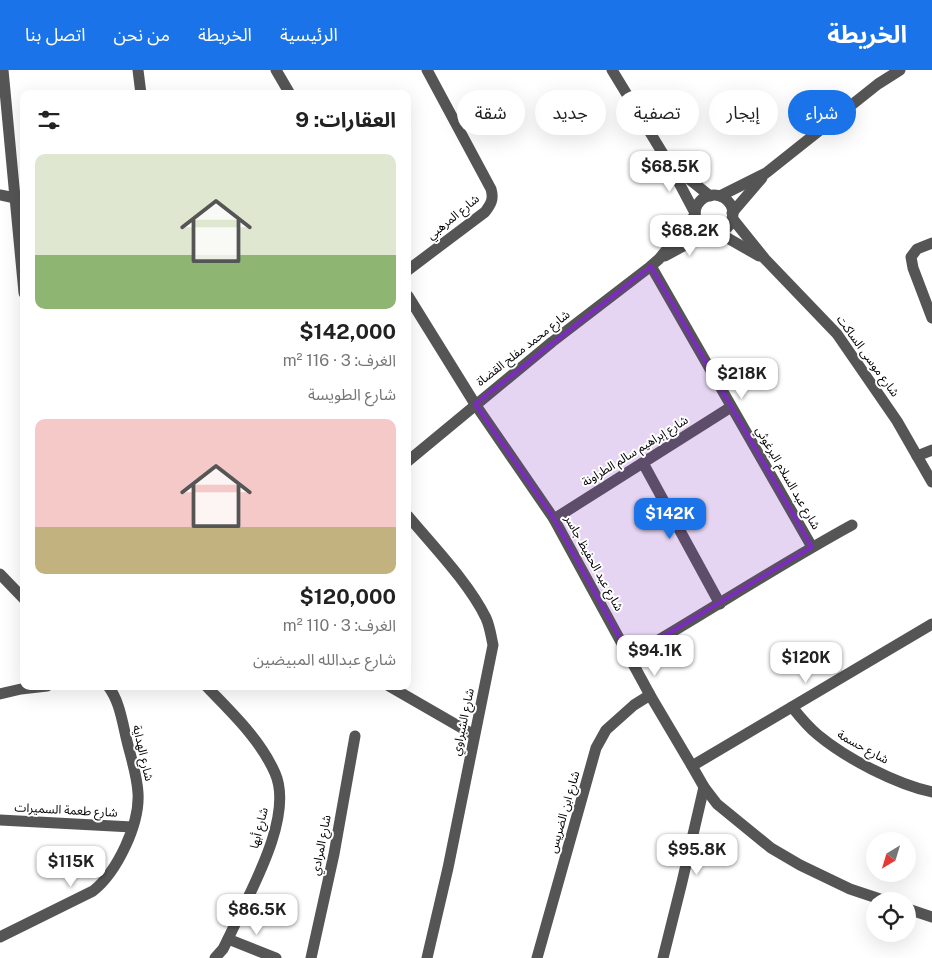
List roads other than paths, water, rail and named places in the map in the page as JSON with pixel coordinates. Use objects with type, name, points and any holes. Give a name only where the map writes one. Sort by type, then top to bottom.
[{"type":"street","points":[[3,70],[20,251]]},
{"type":"street","points":[[138,70],[140,90]]},
{"type":"street","points":[[276,70],[288,90]]},
{"type":"street","name":"شارع المرهبي","points":[[411,268],[485,212],[490,206],[493,197],[491,189],[427,70]]},
{"type":"street","points":[[612,70],[668,162],[695,214],[698,225],[713,232],[727,227],[732,216],[766,173],[878,84],[900,70]]},
{"type":"street","points":[[878,84],[890,70]]},
{"type":"street","points":[[668,162],[715,196],[729,203],[732,216]]},
{"type":"street","points":[[695,214],[700,200],[715,196],[766,173]]},
{"type":"street","points":[[0,195],[15,198]]},
{"type":"street","name":"شارع محمد مفلح القضاة","points":[[655,263],[695,214]]},
{"type":"street","name":"شارع موسى الساكت","points":[[732,216],[765,259],[837,334],[897,421],[932,482]]},
{"type":"street","name":"شارع محمد مفلح القضاة","points":[[411,456],[552,342],[655,263],[713,232]]},
{"type":"street","name":"شارع موسى الساكت","points":[[713,232],[765,259]]},
{"type":"street","points":[[932,243],[917,249],[911,257],[913,268],[932,318]]},
{"type":"street","name":"شارع عبد السلام البرغوثي","points":[[655,263],[731,407],[812,547]]},
{"type":"street","name":"شارع عبد الحفيظ جاسر","points":[[411,301],[475,404],[554,519],[650,695],[704,787],[717,804],[771,848],[800,865],[850,889],[866,894]]},
{"type":"street","name":"شارع إبراهيم سالم الطراونة","points":[[554,519],[731,407]]},
{"type":"street","points":[[917,456],[932,450]]},
{"type":"street","points":[[643,463],[720,604]]},
{"type":"street","name":"شارع الشبراوي","points":[[411,520],[468,590],[486,619],[491,631],[492,652],[448,868],[427,958]]},
{"type":"street","name":"شارع عبد السلام البرغوثي","points":[[630,657],[812,547],[852,525]]},
{"type":"street","points":[[0,574],[20,595]]},
{"type":"street","points":[[692,766],[932,624]]},
{"type":"street","points":[[0,694],[20,690]]},
{"type":"street","name":"شارع الهداية","points":[[0,937],[94,891],[113,870],[124,847],[137,811],[138,793],[136,776],[119,709],[111,690]]},
{"type":"street","name":"شارع أبها","points":[[210,690],[235,716],[266,757],[276,774],[280,797],[278,818],[265,860],[224,949],[215,958]]},
{"type":"street","points":[[396,690],[474,735]]},
{"type":"street","name":"شارع ابن الضريس","points":[[537,958],[596,748],[606,730],[650,695]]},
{"type":"street","name":"شارع حسمة","points":[[792,707],[817,734],[834,747],[882,774],[932,792]]},
{"type":"street","name":"شارع المرادي","points":[[311,958],[334,854],[355,736]]},
{"type":"street","points":[[663,958],[704,787]]},
{"type":"street","name":"شارع طعمة السميرات","points":[[0,820],[132,826]]},
{"type":"street","points":[[916,912],[932,917]]},
{"type":"street","points":[[224,949],[276,958]]}]
